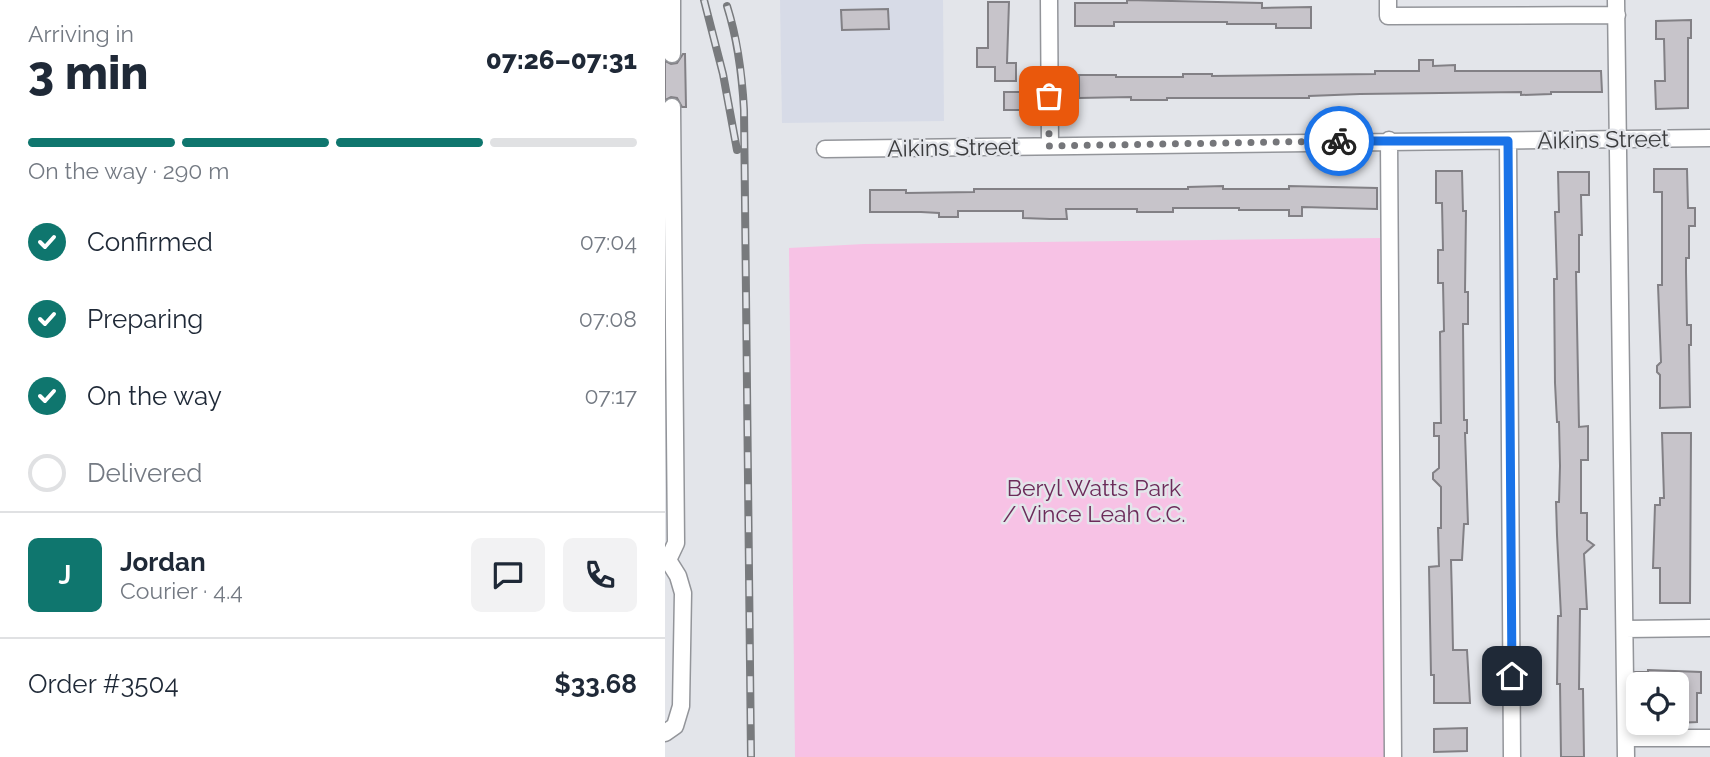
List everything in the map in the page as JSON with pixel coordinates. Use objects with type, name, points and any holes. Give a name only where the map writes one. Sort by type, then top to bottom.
[{"type":"street","points":[[672,0],[672,54]]},
{"type":"street","points":[[1049,0],[1049,146]]},
{"type":"street","points":[[1388,0],[1388,16],[1616,8],[1626,757]]},
{"type":"street","points":[[665,733],[675,726],[681,706],[683,593],[678,576],[666,560],[676,543],[672,107]]},
{"type":"street","name":"Aikins Street","points":[[825,149],[1710,138]]},
{"type":"street","points":[[1388,140],[1393,757]]},
{"type":"street","points":[[1508,141],[1512,757]]},
{"type":"street","points":[[1625,629],[1710,628]]},
{"type":"street","points":[[1626,738],[1710,738]]},
{"type":"shaded area","points":[[780,0],[943,0],[944,121],[782,123]]},
{"type":"green space","name":"Beryl Watts Park / Vince Leah C.C.","points":[[1380,238],[1385,757],[795,757],[789,248],[864,244]]},
{"type":"building","points":[[1127,0],[1262,3],[1262,8],[1311,7],[1311,28],[1276,28],[1276,24],[1227,22],[1114,22],[1114,26],[1075,26],[1075,3],[1127,3]]},
{"type":"building","points":[[988,2],[1009,2],[1007,63],[1016,63],[1016,81],[995,81],[995,67],[977,67],[977,48],[988,48]]},
{"type":"building","points":[[888,9],[889,29],[842,30],[841,10]]},
{"type":"building","points":[[1691,20],[1691,38],[1688,38],[1688,108],[1656,109],[1655,81],[1665,81],[1664,39],[1656,39],[1656,21]]},
{"type":"building","points":[[683,54],[686,107],[682,107],[677,98],[665,100],[665,61],[677,63]]},
{"type":"building","points":[[1419,60],[1433,60],[1433,66],[1455,65],[1455,71],[1601,71],[1602,92],[1521,95],[1521,92],[1360,94],[1309,98],[1167,100],[1131,100],[1131,97],[1079,98],[1079,75],[1183,77],[1183,74],[1375,74],[1375,71],[1419,71]]},
{"type":"building","points":[[1004,92],[1022,92],[1023,110],[1004,110]]},
{"type":"building","points":[[1654,169],[1687,169],[1688,208],[1695,208],[1695,226],[1689,226],[1689,258],[1686,258],[1687,325],[1691,325],[1690,407],[1660,408],[1660,375],[1657,366],[1661,362],[1658,285],[1662,285],[1662,192],[1654,192]]},
{"type":"building","points":[[1436,171],[1462,171],[1463,211],[1466,211],[1465,292],[1468,292],[1468,324],[1463,324],[1468,524],[1464,524],[1462,560],[1451,560],[1453,650],[1467,650],[1470,703],[1434,703],[1434,675],[1431,675],[1429,567],[1439,566],[1438,528],[1441,528],[1441,487],[1433,479],[1433,473],[1439,468],[1439,436],[1434,436],[1434,423],[1441,423],[1440,332],[1444,331],[1443,283],[1438,283],[1438,250],[1443,250],[1442,203],[1436,203]]},
{"type":"building","points":[[1558,172],[1589,172],[1589,195],[1581,195],[1582,235],[1579,235],[1579,272],[1576,272],[1579,427],[1588,426],[1588,460],[1581,460],[1581,513],[1587,513],[1587,540],[1594,545],[1584,554],[1587,609],[1580,609],[1579,689],[1583,689],[1584,757],[1561,757],[1560,684],[1557,684],[1558,616],[1561,616],[1556,502],[1559,502],[1560,466],[1555,383],[1554,279],[1557,279],[1555,212],[1559,212]]},
{"type":"building","points":[[1223,186],[1223,189],[1289,189],[1289,186],[1377,188],[1377,209],[1302,207],[1302,216],[1289,216],[1289,210],[1239,208],[1173,208],[1173,212],[1066,209],[1067,219],[1023,218],[1023,211],[958,211],[958,217],[939,217],[939,213],[870,212],[870,190],[906,190],[906,193],[974,192],[974,189],[1188,189]]},
{"type":"building","points":[[1662,433],[1691,433],[1690,603],[1660,603],[1660,568],[1653,568],[1655,505],[1660,505],[1660,498],[1664,498]]},
{"type":"building","points":[[1648,670],[1701,672],[1701,693],[1697,693],[1697,722],[1689,722],[1689,672]]},
{"type":"building","points":[[1467,728],[1467,751],[1434,752],[1434,729]]},
{"type":"railway","points":[[704,0],[723,74],[737,150]]},
{"type":"railway","points":[[727,6],[739,58],[744,110],[751,757]]},
{"type":"way so far","points":[[1049,96],[1049,146],[1339,141]]},
{"type":"route","points":[[1339,141],[1508,141],[1512,676]]}]
